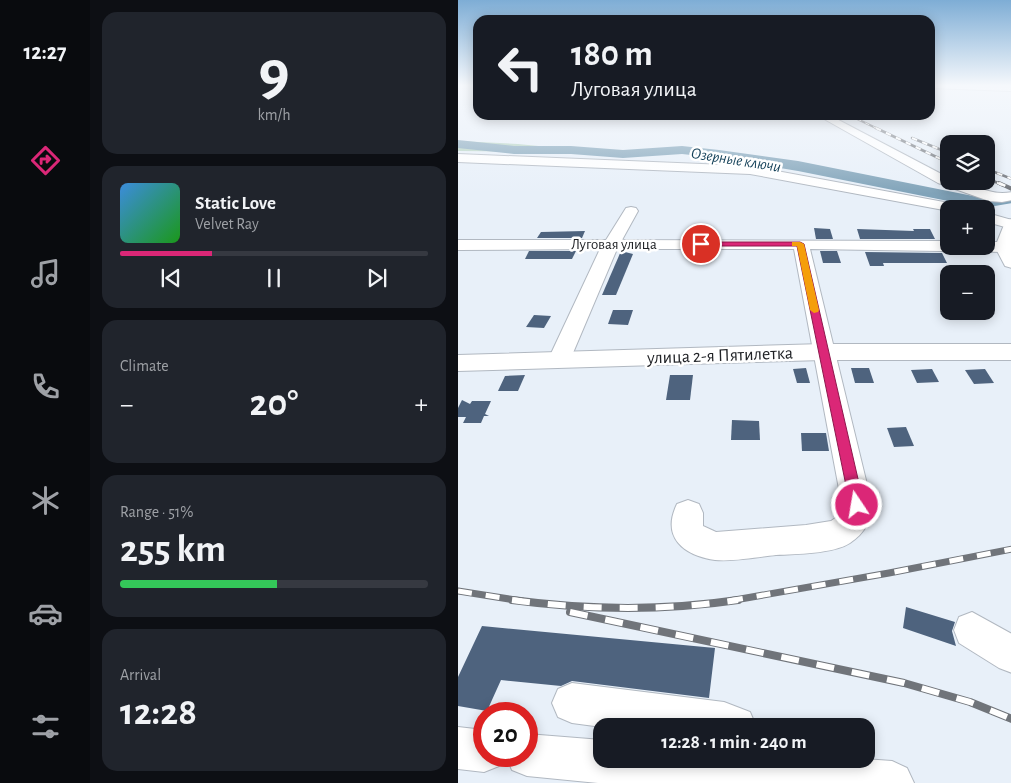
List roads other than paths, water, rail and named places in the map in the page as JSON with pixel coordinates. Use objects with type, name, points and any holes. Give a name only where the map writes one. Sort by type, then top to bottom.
[{"type":"main road","points":[[1008,254],[1011,225]]},
{"type":"main road","name":"улица 2-я Пятилетка","points":[[458,363],[823,352],[1012,352]]},
{"type":"street","points":[[834,122],[943,180],[989,197],[1002,198],[1012,196]]},
{"type":"street","points":[[458,158],[750,170],[940,205]]},
{"type":"street","points":[[559,360],[611,244],[631,211]]},
{"type":"street","points":[[995,220],[1011,225]]},
{"type":"street","points":[[688,513],[687,531],[695,540],[716,546],[806,539],[838,534],[854,522],[857,505],[800,244]]},
{"type":"street","name":"Луговая улица","points":[[458,245],[800,244],[940,246]]},
{"type":"street","name":"Луговая улица","points":[[995,252],[1008,254]]},
{"type":"street","points":[[972,630],[1012,655]]},
{"type":"street","points":[[572,703],[692,718]]},
{"type":"street","points":[[458,748],[473,750]]},
{"type":"street","points":[[538,756],[621,773],[709,768]]},
{"type":"street","points":[[784,768],[892,783]]},
{"type":"waterway","name":"Озерные ключи","points":[[458,144],[514,150],[571,150],[623,154],[682,150],[798,166],[983,203],[1012,198]]},
{"type":"railway","points":[[863,122],[878,129]]},
{"type":"railway","points":[[876,128],[940,159]]},
{"type":"railway","points":[[912,138],[940,149]]},
{"type":"railway","points":[[995,172],[1012,179]]},
{"type":"railway","points":[[995,182],[1002,185]]},
{"type":"railway","points":[[999,183],[1012,189]]},
{"type":"railway","points":[[729,601],[1012,549]]},
{"type":"railway","points":[[458,591],[522,601]]},
{"type":"railway","points":[[512,600],[568,606],[625,608],[682,606],[738,600]]},
{"type":"railway","points":[[570,612],[904,683],[970,702],[1012,719]]}]
